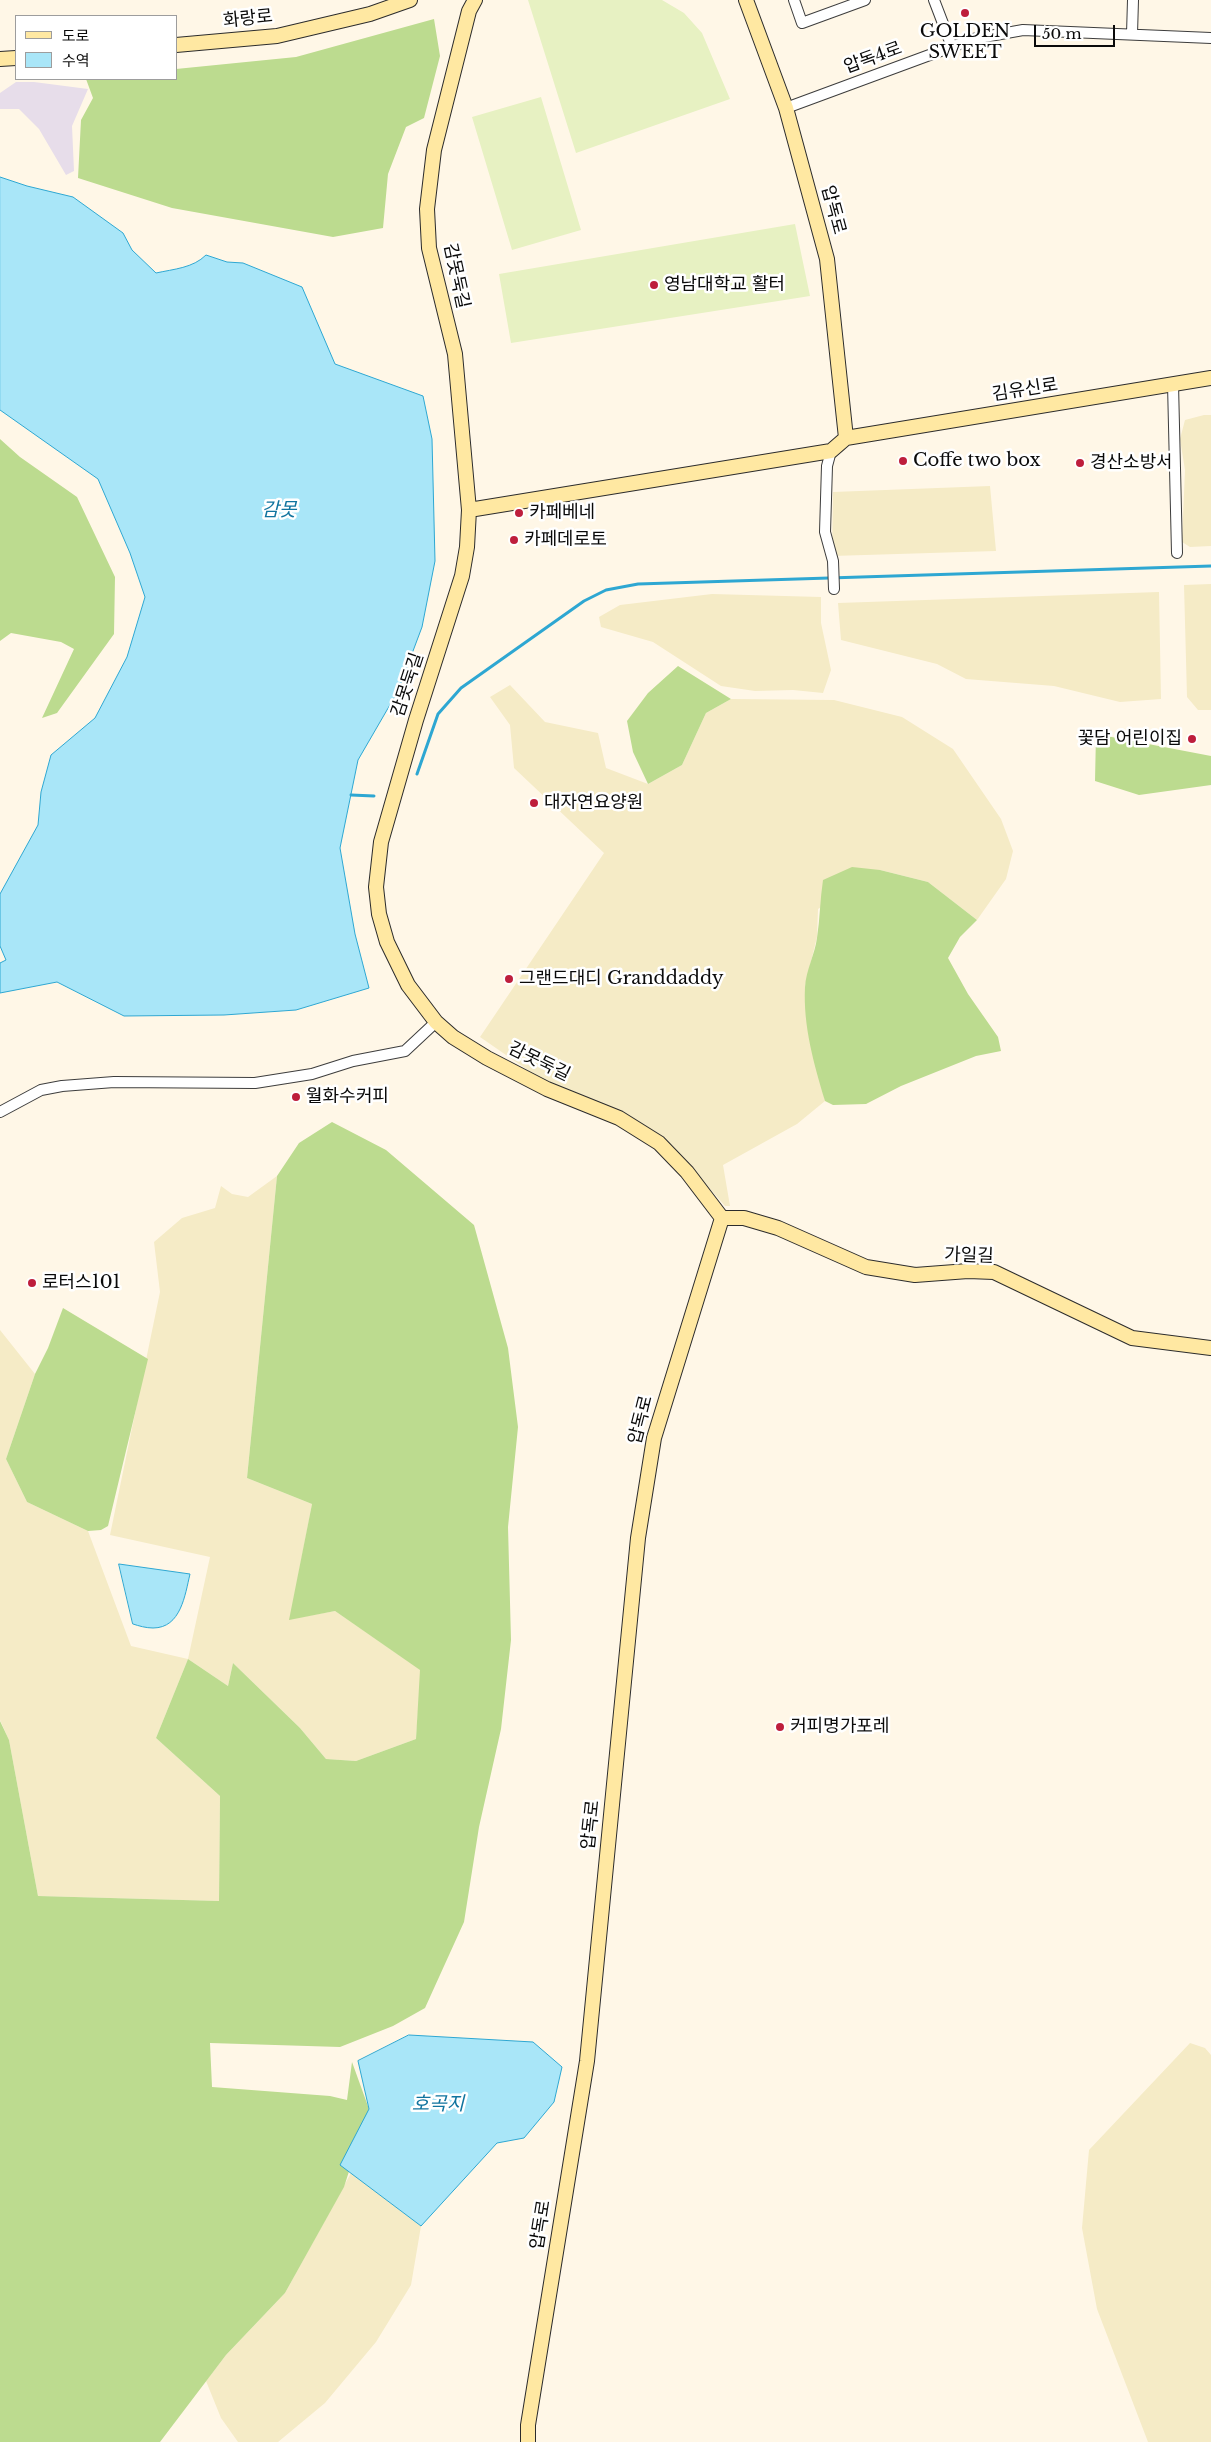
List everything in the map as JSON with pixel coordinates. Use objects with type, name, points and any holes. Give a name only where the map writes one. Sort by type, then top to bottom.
[{"type":"street","name":"화랑로","points":[[178,45],[277,36],[370,14],[410,0]]},
{"type":"street","name":"감못둑길","points":[[475,0],[469,11],[434,150],[427,209],[429,248],[455,354],[470,510],[462,576],[392,800],[381,842],[376,887],[379,914],[387,942],[408,986],[436,1022],[453,1037],[487,1058],[547,1089],[619,1118],[659,1142],[687,1172],[722,1218]]},
{"type":"street","name":"압독로","points":[[746,0],[786,108],[827,259],[846,438]]},
{"type":"street","points":[[794,0],[802,23],[864,0]]},
{"type":"street","points":[[934,0],[952,47]]},
{"type":"street","points":[[1132,34],[1133,0]]},
{"type":"street","name":"압독4로","points":[[786,108],[973,39],[1023,30],[1211,38]]},
{"type":"street","points":[[0,59],[15,58]]},
{"type":"street","name":"김유신로","points":[[846,438],[1211,378]]},
{"type":"street","points":[[1173,384],[1177,553]]},
{"type":"street","points":[[470,510],[831,451],[846,438]]},
{"type":"street","points":[[831,451],[827,466],[825,532],[833,561],[834,589]]},
{"type":"street","points":[[0,1112],[41,1090],[62,1086],[114,1082],[255,1083],[312,1074],[353,1061],[405,1051],[436,1022]]},
{"type":"street","name":"압독로","points":[[528,2442],[528,2425],[587,2062],[638,1538],[654,1438],[722,1218]]},
{"type":"street","name":"가일길","points":[[722,1218],[744,1218],[778,1228],[866,1267],[915,1275],[968,1271],[994,1272],[1132,1338],[1211,1348]]},
{"type":"shaded area","points":[[16,82],[34,82],[88,89],[72,126],[74,171],[66,175],[39,129],[19,109],[0,109],[0,93]]},
{"type":"shaded area","points":[[1211,415],[1211,546],[1190,547],[1182,542],[1185,470],[1180,439],[1185,420]]},
{"type":"shaded area","points":[[990,486],[996,551],[832,556],[833,492]]},
{"type":"shaded area","points":[[1211,584],[1211,710],[1198,710],[1187,697],[1184,585]]},
{"type":"shaded area","points":[[1159,592],[1161,699],[1120,702],[1054,686],[966,679],[937,664],[841,640],[838,603]]},
{"type":"shaded area","points":[[712,594],[821,597],[821,623],[831,670],[823,693],[793,690],[755,691],[721,686],[653,642],[601,627],[599,617],[620,605]]},
{"type":"shaded area","points":[[510,685],[545,722],[598,733],[606,768],[648,784],[682,765],[706,713],[731,699],[834,700],[902,717],[953,749],[1001,819],[1013,851],[1006,879],[977,920],[928,882],[880,870],[818,909],[817,937],[805,986],[825,1101],[797,1124],[723,1165],[730,1206],[725,1206],[675,1149],[655,1133],[602,1103],[545,1082],[480,1037],[604,853],[514,768],[510,725],[490,697]]},
{"type":"shaded area","points":[[277,1176],[247,1478],[312,1504],[290,1619],[335,1611],[421,1670],[416,1739],[356,1761],[326,1759],[300,1728],[233,1663],[228,1686],[188,1659],[210,1557],[110,1535],[160,1292],[154,1242],[182,1218],[215,1208],[221,1186],[232,1194],[248,1197]]},
{"type":"shaded area","points":[[0,1330],[35,1374],[6,1459],[27,1502],[88,1531],[131,1646],[188,1659],[156,1738],[220,1796],[219,1901],[38,1896],[9,1740],[0,1720]]},
{"type":"shaded area","points":[[1190,2043],[1205,2048],[1211,2055],[1211,2442],[1148,2442],[1097,2309],[1082,2228],[1089,2150]]},
{"type":"shaded area","points":[[351,2173],[421,2226],[411,2285],[376,2342],[325,2403],[278,2442],[238,2442],[221,2418],[206,2381],[226,2355],[285,2293]]},
{"type":"green space","points":[[528,0],[662,0],[684,13],[702,33],[730,99],[576,153]]},
{"type":"green space","points":[[434,19],[440,56],[424,118],[406,127],[388,174],[383,228],[333,237],[172,208],[78,178],[81,120],[93,98],[86,80],[178,80],[178,69],[296,57]]},
{"type":"green space","points":[[541,97],[581,230],[512,250],[472,117]]},
{"type":"green space","name":"영남대학교 활터","points":[[795,224],[810,296],[511,343],[499,274]]},
{"type":"green space","points":[[0,439],[20,457],[77,497],[115,577],[114,634],[57,713],[42,718],[74,649],[61,642],[11,633],[0,641]]},
{"type":"green space","points":[[678,666],[731,699],[706,713],[682,765],[648,784],[633,752],[627,721],[648,693]]},
{"type":"green space","points":[[1096,734],[1211,756],[1211,785],[1139,795],[1095,781]]},
{"type":"green space","points":[[852,867],[880,870],[928,882],[977,920],[960,937],[948,958],[968,994],[998,1037],[1001,1051],[976,1056],[901,1086],[866,1104],[833,1105],[825,1101],[813,1059],[806,1016],[805,987],[817,938],[823,880]]},
{"type":"green space","points":[[332,1122],[386,1150],[474,1225],[508,1348],[518,1427],[508,1527],[511,1640],[501,1729],[479,1827],[464,1922],[425,2008],[393,2026],[340,2047],[210,2043],[212,2087],[330,2096],[347,2100],[352,2062],[369,2109],[344,2187],[285,2293],[226,2355],[160,2442],[0,2442],[0,1721],[9,1740],[38,1896],[219,1901],[220,1796],[156,1738],[188,1659],[228,1686],[233,1663],[300,1728],[326,1759],[356,1761],[416,1739],[420,1670],[335,1611],[289,1620],[312,1504],[247,1478],[277,1176],[299,1143]]},
{"type":"green space","points":[[63,1308],[148,1359],[108,1526],[101,1530],[88,1531],[27,1502],[6,1459],[35,1374],[48,1348]]},
{"type":"water","name":"감못","points":[[0,177],[27,186],[73,197],[123,233],[132,250],[156,273],[195,263],[206,255],[227,262],[243,263],[302,287],[335,364],[423,396],[432,439],[435,561],[422,627],[398,691],[358,760],[340,848],[355,934],[369,988],[296,1010],[224,1015],[124,1016],[57,982],[0,993],[0,963],[6,960],[0,946],[0,894],[38,825],[41,792],[51,755],[95,718],[127,657],[145,597],[130,553],[98,479],[0,410]]},
{"type":"water","points":[[119,1564],[190,1574],[180,1609],[170,1623],[162,1627],[153,1628],[133,1624]]},
{"type":"water","name":"호곡지","points":[[409,2035],[533,2042],[562,2067],[554,2102],[524,2138],[497,2143],[421,2226],[340,2165],[369,2109],[358,2061]]},
{"type":"waterway","points":[[417,774],[438,714],[461,688],[584,601],[606,590],[638,584],[1211,566]]},
{"type":"waterway","points":[[351,795],[374,796]]},
{"type":"place","name":"GOLDEN SWEET","points":[[965,13]]},
{"type":"place","name":"영남대학교 활터","points":[[654,285]]},
{"type":"place","name":"Coffe two box","points":[[903,461]]},
{"type":"place","name":"경산소방서","points":[[1080,463]]},
{"type":"place","name":"카페베네","points":[[519,513]]},
{"type":"place","name":"카페데로토","points":[[514,540]]},
{"type":"place","name":"꽃담 어린이집","points":[[1192,739]]},
{"type":"place","name":"대자연요양원","points":[[534,803]]},
{"type":"place","name":"그랜드대디 Granddaddy","points":[[509,979]]},
{"type":"place","name":"월화수커피","points":[[296,1097]]},
{"type":"place","name":"로터스101","points":[[32,1283]]},
{"type":"place","name":"커피명가포레","points":[[780,1727]]}]
